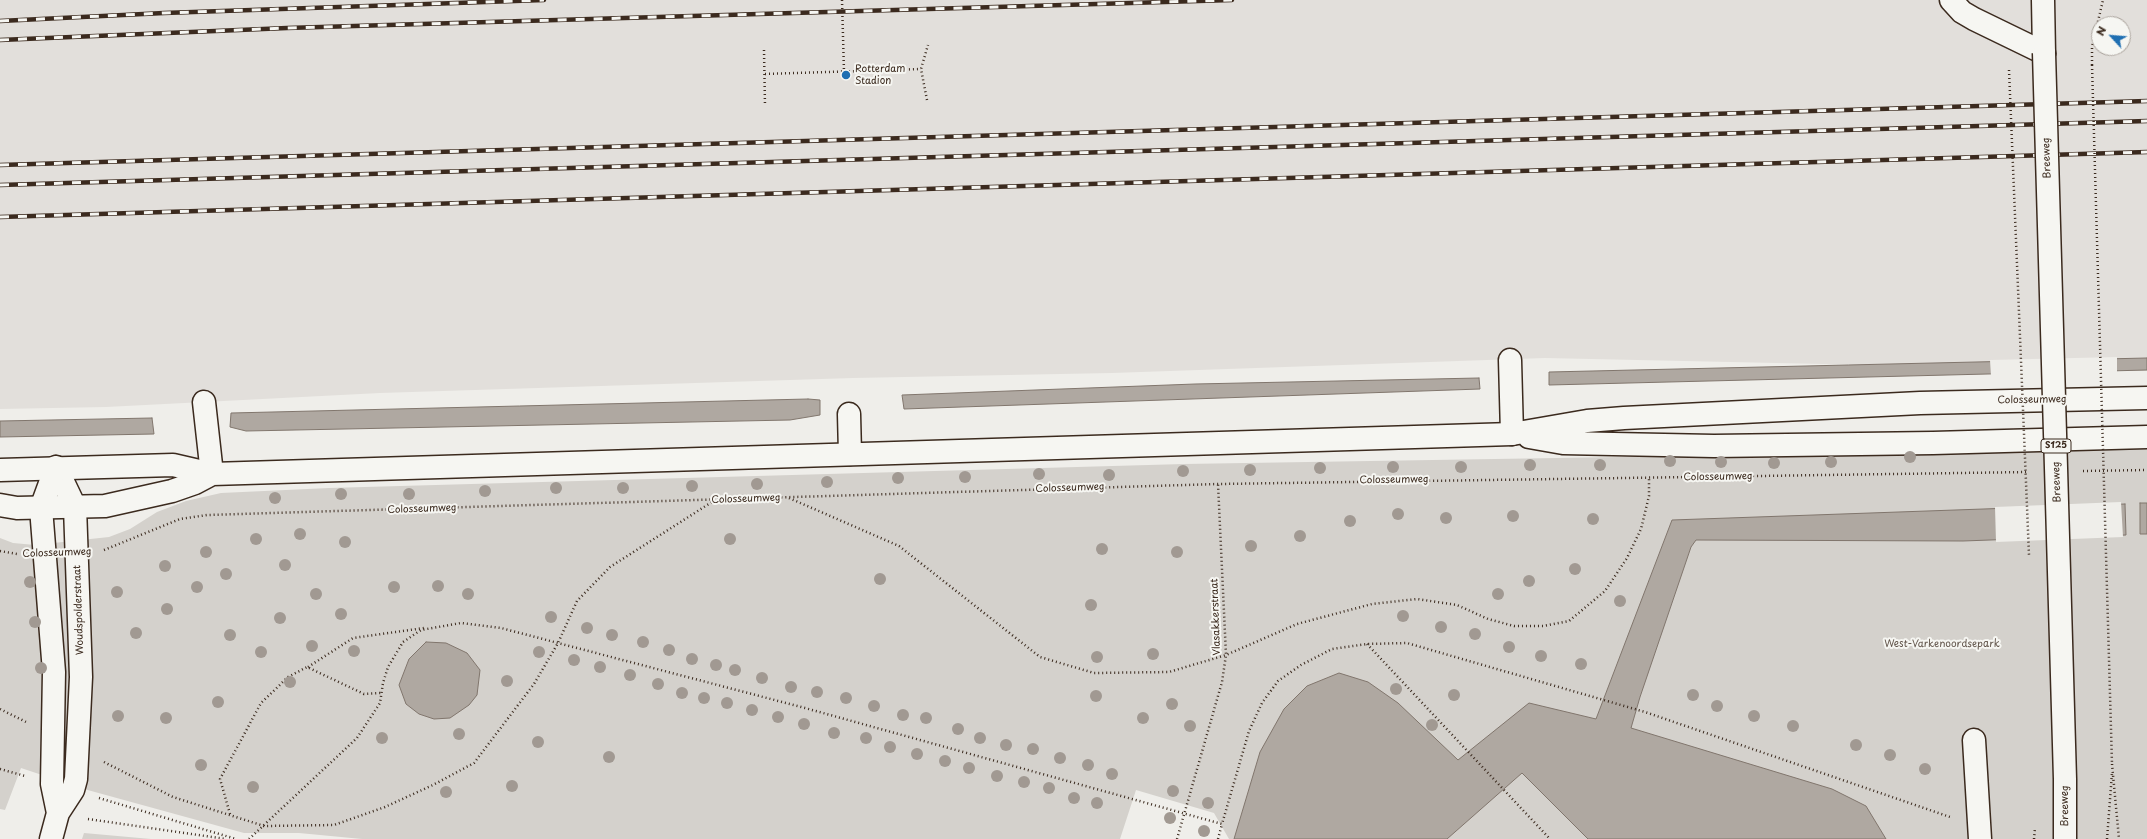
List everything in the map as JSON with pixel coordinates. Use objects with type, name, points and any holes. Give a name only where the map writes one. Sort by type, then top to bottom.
[{"type":"main road","points":[[1951,0],[1962,12],[1974,19],[2044,53]]},
{"type":"main road","name":"S125","points":[[2043,0],[2044,53]]},
{"type":"main road","name":"Breeweg","points":[[2044,53],[2065,779],[2065,839]]},
{"type":"main road","points":[[1510,360],[1512,434]]},
{"type":"main road","name":"Colosseumweg","points":[[0,470],[56,467],[173,465],[212,474],[1512,434],[1588,421],[1624,418],[1920,403],[2147,398]]},
{"type":"main road","points":[[204,402],[212,474]]},
{"type":"main road","points":[[849,414],[850,454]]},
{"type":"main road","name":"Colosseumweg","points":[[1512,434],[1563,443],[1714,446],[1933,443],[2147,437]]},
{"type":"main road","name":"Woudspolderstraat","points":[[51,839],[58,813],[72,790],[76,780],[82,676],[75,507],[56,467]]},
{"type":"main road","name":"Woudspolderstraat","points":[[56,467],[41,508],[54,672],[52,784],[58,813]]},
{"type":"main road","name":"Colosseumweg","points":[[0,505],[17,508],[105,506],[172,491],[195,484],[212,474]]},
{"type":"main road","points":[[1974,740],[1980,833]]},
{"type":"path","points":[[842,0],[844,72]]},
{"type":"path","points":[[2103,0],[2092,47],[2092,65],[2112,764],[2119,839]]},
{"type":"path","points":[[927,100],[921,69],[928,45]]},
{"type":"path","points":[[764,50],[765,106]]},
{"type":"path","points":[[765,74],[820,74],[871,70],[921,69]]},
{"type":"path","points":[[2010,70],[2029,558]]},
{"type":"path","points":[[2076,471],[2147,470]]},
{"type":"path","name":"Colosseumweg","points":[[78,552],[99,552],[123,544],[180,519],[207,515],[1218,484],[1520,478],[1649,478],[2036,472]]},
{"type":"path","points":[[787,497],[899,546],[1040,657],[1094,673],[1169,672],[1226,655],[1297,624],[1372,604],[1417,599],[1457,605],[1488,619],[1514,626],[1543,626],[1569,621],[1605,591],[1628,558],[1641,529],[1649,496],[1649,478]]},
{"type":"path","name":"Vlasakkerstraat","points":[[1177,839],[1222,682],[1226,655],[1218,484]]},
{"type":"path","points":[[77,748],[173,797],[264,826],[334,825],[385,807],[433,785],[474,763],[534,684],[558,643],[577,601],[610,567],[716,500]]},
{"type":"path","name":"Colosseumweg","points":[[0,551],[19,554],[45,554]]},
{"type":"path","points":[[230,815],[220,779],[239,740],[261,703],[288,677],[307,667],[353,638],[461,623],[501,628],[805,708],[1222,824]]},
{"type":"path","points":[[249,839],[357,738],[380,703],[382,682],[388,667],[403,642],[421,630],[436,626]]},
{"type":"path","points":[[1218,839],[1249,731],[1262,703],[1278,681],[1301,665],[1332,649],[1367,644],[1407,642],[1595,696],[1645,712],[1980,833]]},
{"type":"path","points":[[1367,644],[1550,839]]},
{"type":"path","points":[[307,667],[364,694],[381,693]]},
{"type":"path","points":[[2107,839],[2112,764]]},
{"type":"path","points":[[0,769],[52,784]]},
{"type":"path","points":[[72,790],[236,839]]},
{"type":"path","points":[[86,819],[226,839]]},
{"type":"shaded area","points":[[0,0],[2147,0],[2147,371],[1545,358],[1112,373],[853,378],[380,393],[106,407],[0,409]]},
{"type":"shaded area","points":[[2147,358],[2147,370],[1549,385],[1549,372]]},
{"type":"shaded area","points":[[1479,378],[1480,389],[904,409],[902,395],[1195,384]]},
{"type":"shaded area","points":[[808,399],[820,400],[820,415],[790,420],[246,431],[230,427],[231,413]]},
{"type":"shaded area","points":[[152,418],[154,434],[0,437],[0,421]]},
{"type":"shaded area","points":[[2140,503],[2147,503],[2147,534],[2140,534]]},
{"type":"shaded area","points":[[2125,504],[2126,535],[1963,541],[1696,540],[1691,547],[1640,697],[1631,728],[1832,789],[1866,806],[1886,839],[1588,839],[1522,773],[1447,839],[1234,839],[1260,752],[1284,709],[1307,686],[1339,673],[1368,682],[1398,703],[1458,760],[1529,703],[1596,719],[1672,520]]},
{"type":"shaded area","points":[[426,642],[446,643],[467,653],[480,670],[477,695],[469,705],[450,718],[434,719],[419,714],[406,704],[399,685],[409,659]]},
{"type":"green space","name":"West-Varkenoordsepark","points":[[2147,445],[2147,839],[1229,839],[1214,813],[1136,790],[1120,839],[362,839],[299,833],[244,833],[84,789],[21,768],[5,810],[0,809],[0,538],[13,543],[35,545],[109,537],[130,529],[157,512],[186,501],[221,493],[329,488],[1184,464],[1681,456]]},
{"type":"green space","points":[[84,833],[151,839],[82,839]]},
{"type":"pier","points":[[2117,357],[2117,373],[1991,376],[1990,360]]},
{"type":"pier","points":[[2121,502],[2123,537],[1996,542],[1995,507]]},
{"type":"railway","points":[[0,21],[164,13],[544,0]]},
{"type":"railway","points":[[0,40],[287,28],[1232,0]]},
{"type":"railway","points":[[0,165],[2147,101]]},
{"type":"railway","points":[[0,185],[2147,121]]},
{"type":"railway","points":[[0,217],[2147,152]]},
{"type":"place","name":"Rotterdam Stadion","points":[[846,75]]}]
